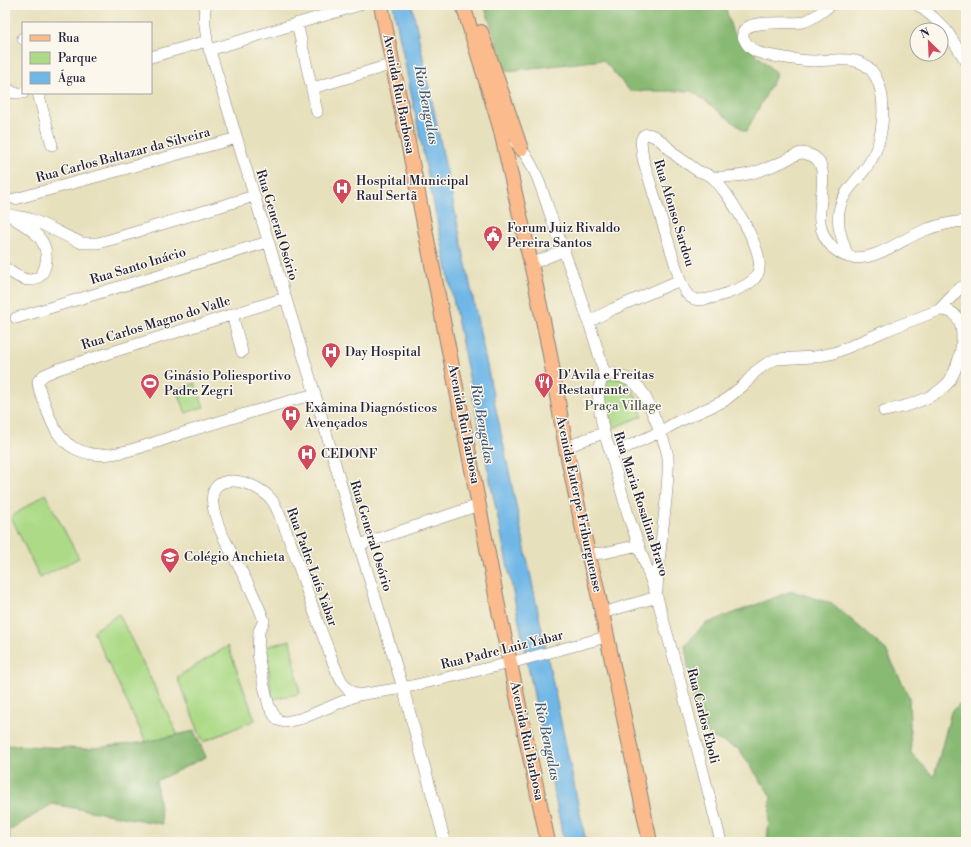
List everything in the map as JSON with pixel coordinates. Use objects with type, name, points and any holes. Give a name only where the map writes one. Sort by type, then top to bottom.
[{"type":"main road","name":"Avenida Rui Barbosa","points":[[381,5],[510,663],[548,842]]},
{"type":"main road","points":[[457,5],[467,8],[522,149]]},
{"type":"main road","name":"Avenida Euterpe Friburguense","points":[[467,8],[500,127],[531,264],[549,350],[566,448],[606,637],[619,689],[650,842]]},
{"type":"street","points":[[152,57],[208,45],[297,23],[359,5]]},
{"type":"street","points":[[831,5],[810,20],[803,22],[794,24],[753,24],[745,28],[743,36],[751,48],[760,54],[794,60],[855,61],[865,64],[872,71],[880,92],[883,114],[880,141],[874,156],[842,200],[838,214],[840,232],[848,257]]},
{"type":"street","points":[[918,5],[946,30],[966,61]]},
{"type":"street","name":"Rua General Osório","points":[[205,6],[208,45],[315,394],[359,545],[404,688],[443,837]]},
{"type":"street","points":[[297,23],[318,112]]},
{"type":"street","points":[[313,88],[393,64]]},
{"type":"street","points":[[5,87],[14,93],[22,93]]},
{"type":"street","points":[[38,94],[52,144]]},
{"type":"street","points":[[500,127],[522,149],[535,170],[565,250],[604,372],[627,378],[638,385],[646,396],[668,456],[657,597],[602,613]]},
{"type":"street","name":"Rua Afonso Sardou","points":[[588,322],[613,309],[680,280],[642,159],[640,141],[643,136],[647,134],[657,137],[688,164],[712,177]]},
{"type":"street","name":"Rua Carlos Baltazar da Silveira","points":[[15,199],[237,138]]},
{"type":"street","points":[[712,177],[746,175],[765,169],[802,153],[814,156],[819,162],[823,176],[820,210],[820,222],[823,232],[831,246],[842,255],[848,257],[867,256],[881,251],[924,230],[949,223],[966,221]]},
{"type":"street","points":[[680,280],[682,287],[689,296],[694,299],[708,300],[753,280],[760,268],[758,255],[744,223],[727,196],[712,177]]},
{"type":"street","points":[[7,214],[25,218],[82,243],[90,244],[113,239],[254,196]]},
{"type":"street","points":[[5,268],[24,279],[36,279],[41,275],[47,259],[46,251],[40,238],[7,214]]},
{"type":"street","name":"Rua Santo Inácio","points":[[16,318],[268,242]]},
{"type":"street","points":[[531,264],[565,250]]},
{"type":"street","points":[[939,310],[960,288],[966,286]]},
{"type":"street","name":"Rua Carlos Magno do Valle","points":[[285,298],[58,369],[44,375],[38,381],[38,385],[48,414],[63,440],[71,447],[83,452],[103,455],[128,451],[255,410],[315,394]]},
{"type":"street","points":[[611,454],[724,401],[745,384],[755,372],[776,359],[814,357],[834,353],[886,330],[939,310],[947,310],[953,313],[957,317],[960,325],[962,349],[959,361],[950,380],[941,389],[932,394],[906,406],[884,411]]},
{"type":"street","points":[[232,314],[242,352]]},
{"type":"street","name":"Rua Maria Rosalina Bravo","points":[[604,372],[598,392],[604,433],[638,546],[657,597]]},
{"type":"street","points":[[566,448],[604,433]]},
{"type":"street","name":"Rua Padre Luís Yabar","points":[[358,695],[349,691],[344,686],[336,669],[324,640],[287,532],[271,499],[254,486],[230,480],[219,484],[213,493],[212,504],[222,534],[258,605],[264,621],[259,631],[258,654],[269,706],[278,720],[285,722],[309,716],[358,695],[404,688]]},
{"type":"street","points":[[359,545],[480,506]]},
{"type":"street","points":[[588,554],[604,553],[638,546]]},
{"type":"street","name":"Rua Carlos Eboli","points":[[657,597],[721,842]]},
{"type":"street","name":"Rua Padre Luiz Yabar","points":[[404,688],[546,654],[606,637]]},
{"type":"street","points":[[443,837],[454,842]]},
{"type":"green space","points":[[484,5],[725,5],[732,31],[777,74],[746,132],[692,91],[630,91],[603,60],[506,71]]},
{"type":"green space","name":"Praça Village","points":[[607,379],[620,379],[629,385],[635,394],[642,416],[613,428],[604,395]]},
{"type":"green space","points":[[195,383],[204,407],[186,413],[177,390]]},
{"type":"green space","points":[[45,494],[79,558],[40,578],[11,517]]},
{"type":"green space","points":[[792,591],[833,604],[886,650],[909,697],[911,753],[934,777],[951,712],[966,698],[966,842],[767,842],[771,796],[739,749],[709,736],[694,705],[685,645],[705,624]]},
{"type":"green space","points":[[119,614],[178,735],[146,742],[93,631]]},
{"type":"green space","points":[[290,640],[300,694],[272,699],[266,647]]},
{"type":"green space","points":[[228,646],[255,720],[203,742],[177,677]]},
{"type":"green space","points":[[194,731],[206,757],[156,781],[162,824],[52,804],[9,831],[9,842],[5,842],[5,745],[86,749],[146,742]]},
{"type":"water","name":"Rio Bengalas","points":[[393,5],[412,5],[586,842],[564,842]]},
{"type":"place","name":"Hospital Municipal Raul Sertã","points":[[342,205]]},
{"type":"place","name":"Forum Juiz Rivaldo Pereira Santos","points":[[493,252]]},
{"type":"place","name":"Day Hospital","points":[[331,369]]},
{"type":"place","name":"D'Avila e Freitas Restaurante","points":[[544,399]]},
{"type":"place","name":"Ginásio Poliesportivo Padre Zegri","points":[[150,400]]},
{"type":"place","name":"Exâmina Diagnósticos Avençados","points":[[291,432]]},
{"type":"place","name":"CEDONF","points":[[307,471]]},
{"type":"place","name":"Colégio Anchieta","points":[[170,574]]}]
